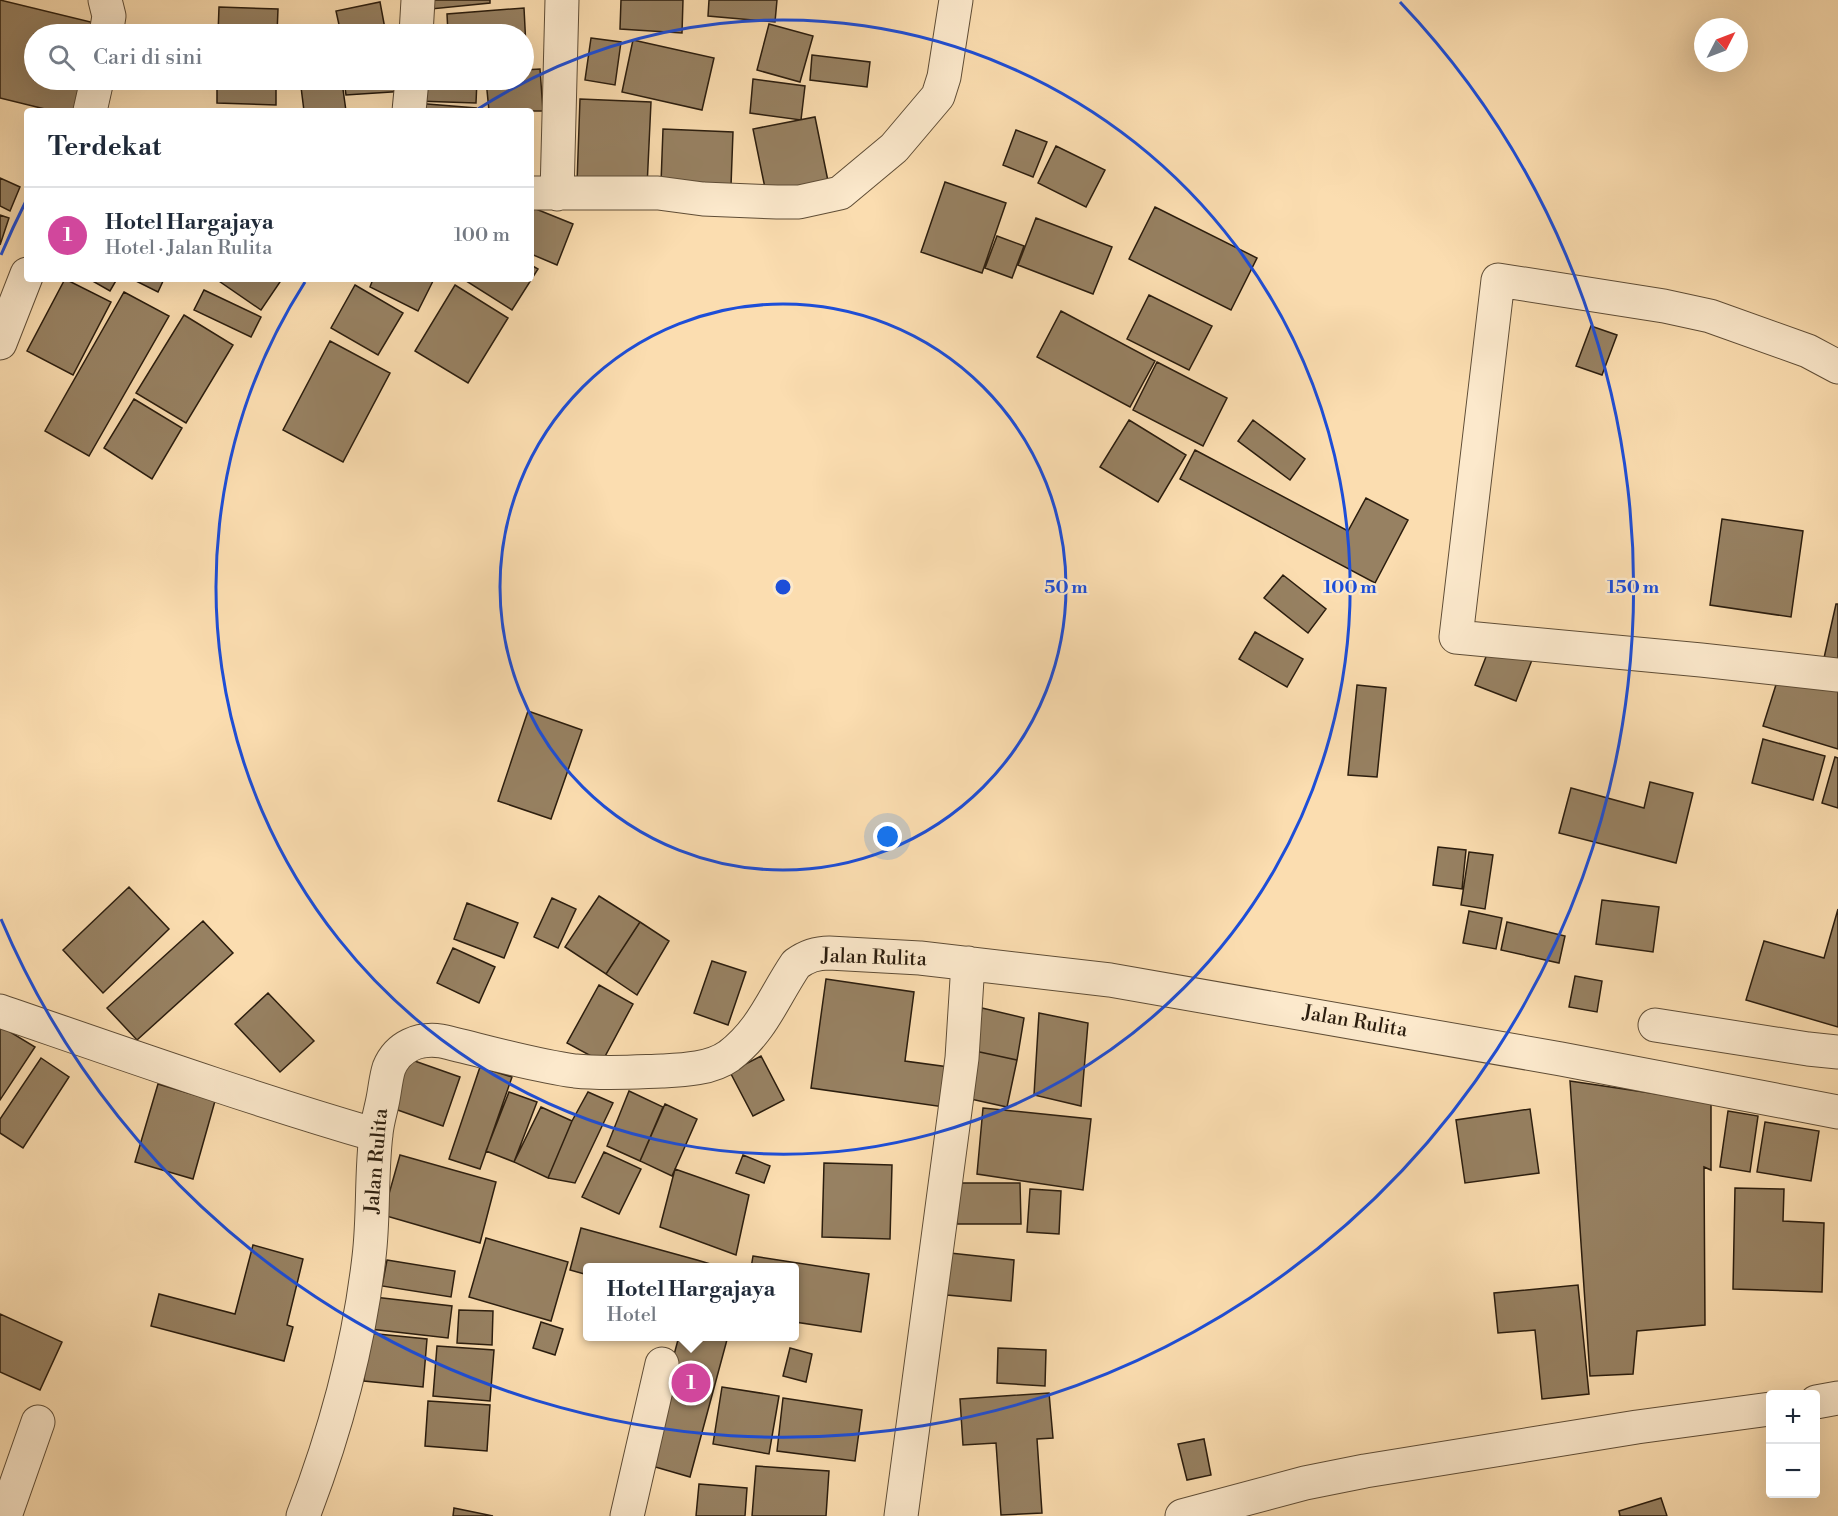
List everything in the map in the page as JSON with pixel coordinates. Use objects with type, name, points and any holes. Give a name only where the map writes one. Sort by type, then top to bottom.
[{"type":"street","points":[[105,0],[109,16],[108,24]]},
{"type":"street","points":[[417,24],[418,0]]},
{"type":"street","points":[[562,0],[544,194],[658,193],[703,199],[777,202],[799,202],[840,193],[894,148],[938,96],[944,76],[956,0]]},
{"type":"street","points":[[91,108],[95,90]]},
{"type":"street","points":[[409,108],[411,90]]},
{"type":"street","points":[[1838,367],[1808,351],[1710,316],[1664,306],[1498,280],[1456,637],[1838,675]]},
{"type":"street","points":[[0,343],[24,282]]},
{"type":"street","name":"Jalan Rulita","points":[[303,1516],[336,1416],[362,1303],[369,1256],[376,1135],[389,1069],[395,1056],[417,1041],[428,1039],[441,1041],[549,1067],[577,1071],[618,1073],[674,1070],[713,1064],[726,1058],[737,1049],[759,1026],[796,964],[805,957],[817,953],[830,953],[968,963],[1071,975],[1200,995],[1561,1059],[1838,1112]]},
{"type":"street","points":[[902,1516],[962,1058],[968,963]]},
{"type":"street","points":[[0,1011],[214,1085],[376,1135]]},
{"type":"street","points":[[1655,1025],[1808,1050],[1838,1052]]},
{"type":"street","points":[[627,1516],[662,1364]]},
{"type":"street","points":[[1820,1401],[1838,1398]]},
{"type":"street","points":[[1182,1516],[1365,1471],[1766,1409]]},
{"type":"street","points":[[4,1516],[38,1422]]},
{"type":"building","points":[[0,0],[99,24],[24,24],[24,90],[88,90],[84,108],[41,108],[0,98]]},
{"type":"building","points":[[430,0],[490,0],[490,3],[431,9]]},
{"type":"building","points":[[621,0],[683,0],[682,33],[620,29]]},
{"type":"building","points":[[709,0],[777,0],[775,22],[708,16]]},
{"type":"building","points":[[380,2],[384,24],[339,24],[336,11]]},
{"type":"building","points":[[219,7],[278,9],[277,24],[218,24]]},
{"type":"building","points":[[524,8],[525,24],[448,24],[447,14]]},
{"type":"building","points":[[769,24],[813,36],[800,82],[757,70]]},
{"type":"building","points":[[591,38],[621,42],[615,85],[585,80]]},
{"type":"building","points":[[633,40],[714,58],[702,110],[622,92]]},
{"type":"building","points":[[812,55],[870,62],[867,87],[810,80]]},
{"type":"building","points":[[534,69],[540,69],[543,111],[534,111],[534,108],[489,108],[487,90],[534,90]]},
{"type":"building","points":[[753,79],[805,86],[801,120],[750,113]]},
{"type":"building","points":[[217,90],[276,90],[276,105],[217,103]]},
{"type":"building","points":[[301,90],[343,90],[346,108],[304,108]]},
{"type":"building","points":[[345,90],[406,91],[346,95]]},
{"type":"building","points":[[416,90],[477,90],[476,103],[416,101]]},
{"type":"building","points":[[580,99],[651,102],[647,187],[577,183]]},
{"type":"building","points":[[415,103],[476,108],[414,108]]},
{"type":"building","points":[[815,117],[828,181],[766,193],[753,129]]},
{"type":"building","points":[[663,129],[733,132],[731,186],[661,183]]},
{"type":"building","points":[[1016,130],[1047,142],[1033,177],[1003,165]]},
{"type":"building","points":[[1056,146],[1105,170],[1086,207],[1038,183]]},
{"type":"building","points":[[0,178],[20,187],[10,211],[0,206]]},
{"type":"building","points":[[945,182],[1006,203],[982,273],[921,252]]},
{"type":"building","points":[[1155,207],[1257,258],[1231,310],[1129,259]]},
{"type":"building","points":[[534,208],[573,224],[557,265],[534,255]]},
{"type":"building","points":[[0,215],[9,218],[0,245]]},
{"type":"building","points":[[1036,218],[1112,247],[1093,294],[1018,265]]},
{"type":"building","points":[[997,236],[1024,246],[1012,278],[985,268]]},
{"type":"building","points":[[63,282],[71,282],[111,302],[73,375],[27,351]]},
{"type":"building","points":[[94,282],[115,282],[110,291]]},
{"type":"building","points":[[138,282],[163,282],[158,292]]},
{"type":"building","points":[[220,282],[280,282],[261,310]]},
{"type":"building","points":[[372,282],[432,282],[418,311],[370,287]]},
{"type":"building","points":[[468,282],[530,282],[512,310]]},
{"type":"building","points":[[355,285],[403,313],[378,355],[331,328]]},
{"type":"building","points":[[455,285],[508,318],[468,383],[415,351]]},
{"type":"building","points":[[204,290],[261,317],[251,337],[194,310]]},
{"type":"building","points":[[124,292],[169,316],[89,456],[45,431]]},
{"type":"building","points":[[1149,295],[1212,326],[1189,370],[1127,339]]},
{"type":"building","points":[[1061,311],[1155,361],[1130,407],[1037,357]]},
{"type":"building","points":[[184,315],[233,345],[186,423],[136,393]]},
{"type":"building","points":[[1591,326],[1617,335],[1602,375],[1576,366]]},
{"type":"building","points":[[330,341],[390,373],[343,462],[283,430]]},
{"type":"building","points":[[1157,362],[1227,398],[1203,446],[1133,410]]},
{"type":"building","points":[[134,399],[182,428],[152,479],[104,448]]},
{"type":"building","points":[[1129,420],[1186,455],[1158,502],[1100,467]]},
{"type":"building","points":[[1253,420],[1305,459],[1290,480],[1238,441]]},
{"type":"building","points":[[1195,450],[1348,531],[1366,498],[1408,520],[1375,583],[1180,479]]},
{"type":"building","points":[[1722,519],[1803,531],[1791,617],[1710,605]]},
{"type":"building","points":[[1283,575],[1326,609],[1308,633],[1264,598]]},
{"type":"building","points":[[1836,604],[1838,604],[1838,661],[1824,658]]},
{"type":"building","points":[[1255,632],[1303,659],[1287,687],[1239,659]]},
{"type":"building","points":[[1491,644],[1532,660],[1516,701],[1475,685]]},
{"type":"building","points":[[1780,672],[1838,690],[1838,749],[1763,726]]},
{"type":"building","points":[[1357,685],[1386,688],[1377,777],[1348,775]]},
{"type":"building","points":[[528,711],[582,730],[551,819],[498,801]]},
{"type":"building","points":[[1763,739],[1825,756],[1813,800],[1752,783]]},
{"type":"building","points":[[1835,757],[1838,758],[1838,808],[1822,803]]},
{"type":"building","points":[[1650,782],[1693,793],[1676,863],[1559,833],[1571,788],[1644,808]]},
{"type":"building","points":[[1438,847],[1466,850],[1462,889],[1433,885]]},
{"type":"building","points":[[1469,852],[1493,855],[1485,909],[1461,905]]},
{"type":"building","points":[[129,887],[169,929],[103,993],[63,950]]},
{"type":"building","points":[[599,896],[640,922],[606,974],[565,947]]},
{"type":"building","points":[[552,898],[576,909],[558,948],[534,937]]},
{"type":"building","points":[[1602,900],[1659,907],[1653,952],[1596,944]]},
{"type":"building","points":[[467,903],[518,923],[504,958],[454,939]]},
{"type":"building","points":[[1838,909],[1838,1027],[1746,1000],[1764,941],[1824,958]]},
{"type":"building","points":[[1469,911],[1502,918],[1496,949],[1463,943]]},
{"type":"building","points":[[203,921],[233,953],[137,1040],[107,1008]]},
{"type":"building","points":[[640,922],[669,941],[637,995],[606,974]]},
{"type":"building","points":[[1507,922],[1565,936],[1559,963],[1501,950]]},
{"type":"building","points":[[453,948],[495,967],[479,1003],[437,983]]},
{"type":"building","points":[[712,961],[746,972],[728,1025],[694,1013]]},
{"type":"building","points":[[1575,976],[1602,981],[1597,1012],[1569,1007]]},
{"type":"building","points":[[826,979],[914,992],[905,1061],[956,1068],[951,1108],[811,1088]]},
{"type":"building","points":[[599,985],[633,1004],[602,1062],[567,1043]]},
{"type":"building","points":[[268,993],[314,1041],[280,1072],[235,1024]]},
{"type":"building","points":[[982,1008],[1024,1018],[1017,1060],[975,1051]]},
{"type":"building","points":[[1039,1013],[1088,1023],[1081,1106],[1034,1095]]},
{"type":"building","points":[[0,1026],[35,1047],[0,1100]]},
{"type":"building","points":[[975,1051],[1017,1060],[1007,1107],[966,1098]]},
{"type":"building","points":[[761,1056],[784,1100],[753,1116],[730,1072]]},
{"type":"building","points":[[41,1058],[69,1077],[23,1148],[0,1133],[0,1119]]},
{"type":"building","points":[[409,1059],[460,1077],[443,1126],[392,1108]]},
{"type":"building","points":[[480,1067],[512,1077],[480,1169],[449,1159]]},
{"type":"building","points":[[1570,1081],[1711,1102],[1711,1170],[1704,1167],[1705,1325],[1637,1331],[1633,1374],[1590,1376]]},
{"type":"building","points":[[158,1084],[215,1101],[193,1179],[135,1162]]},
{"type":"building","points":[[629,1091],[663,1107],[640,1161],[607,1146]]},
{"type":"building","points":[[509,1092],[537,1102],[514,1162],[486,1151]]},
{"type":"building","points":[[588,1092],[613,1103],[575,1183],[548,1178],[572,1121]]},
{"type":"building","points":[[665,1104],[697,1119],[672,1176],[640,1161]]},
{"type":"building","points":[[541,1107],[572,1121],[548,1178],[514,1162]]},
{"type":"building","points":[[983,1108],[1091,1119],[1083,1190],[977,1174]]},
{"type":"building","points":[[1530,1109],[1539,1173],[1465,1183],[1456,1120]]},
{"type":"building","points":[[1728,1111],[1758,1116],[1750,1172],[1720,1167]]},
{"type":"building","points":[[1765,1122],[1819,1131],[1811,1181],[1757,1172]]},
{"type":"building","points":[[604,1152],[641,1169],[619,1214],[582,1197]]},
{"type":"building","points":[[400,1155],[496,1182],[480,1243],[383,1215]]},
{"type":"building","points":[[743,1155],[770,1166],[764,1183],[736,1173]]},
{"type":"building","points":[[824,1163],[892,1165],[890,1239],[822,1237]]},
{"type":"building","points":[[675,1169],[749,1195],[736,1255],[660,1227]]},
{"type":"building","points":[[958,1183],[1020,1183],[1021,1224],[957,1224]]},
{"type":"building","points":[[1735,1188],[1784,1189],[1783,1221],[1824,1223],[1822,1292],[1733,1289]]},
{"type":"building","points":[[1030,1189],[1061,1191],[1059,1234],[1027,1232]]},
{"type":"building","points":[[581,1228],[706,1263],[583,1263],[583,1274],[570,1270]]},
{"type":"building","points":[[486,1238],[568,1262],[551,1321],[469,1297]]},
{"type":"building","points":[[253,1245],[303,1259],[287,1325],[293,1327],[284,1361],[151,1326],[159,1294],[235,1314]]},
{"type":"building","points":[[950,1253],[1014,1260],[1011,1301],[947,1295]]},
{"type":"building","points":[[753,1256],[798,1263],[752,1263]]},
{"type":"building","points":[[387,1260],[455,1271],[451,1297],[382,1286]]},
{"type":"building","points":[[799,1263],[869,1274],[861,1332],[799,1323]]},
{"type":"building","points":[[1578,1285],[1589,1394],[1542,1399],[1535,1330],[1498,1333],[1494,1293]]},
{"type":"building","points":[[374,1297],[452,1306],[448,1338],[370,1329]]},
{"type":"building","points":[[459,1310],[493,1311],[492,1345],[457,1343]]},
{"type":"building","points":[[0,1314],[62,1342],[40,1390],[0,1372]]},
{"type":"building","points":[[541,1322],[563,1329],[555,1355],[533,1348]]},
{"type":"building","points":[[368,1333],[427,1339],[423,1387],[364,1381]]},
{"type":"building","points":[[678,1341],[727,1341],[690,1477],[645,1464]]},
{"type":"building","points":[[437,1346],[494,1350],[490,1401],[433,1396]]},
{"type":"building","points":[[790,1348],[812,1354],[806,1382],[783,1376]]},
{"type":"building","points":[[998,1348],[1046,1350],[1045,1386],[997,1383]]},
{"type":"building","points":[[722,1387],[779,1396],[769,1454],[713,1444]]},
{"type":"building","points":[[1049,1393],[1053,1438],[1037,1439],[1042,1513],[1001,1515],[996,1443],[963,1445],[960,1399]]},
{"type":"building","points":[[783,1398],[862,1410],[855,1461],[777,1451]]},
{"type":"building","points":[[428,1401],[490,1405],[487,1451],[425,1446]]},
{"type":"building","points":[[1204,1439],[1211,1475],[1187,1480],[1178,1444]]},
{"type":"building","points":[[756,1466],[829,1471],[826,1516],[752,1516]]},
{"type":"building","points":[[699,1484],[747,1488],[745,1516],[696,1516]]},
{"type":"building","points":[[1661,1498],[1667,1516],[1620,1516],[1619,1511]]},
{"type":"building","points":[[454,1508],[493,1516],[453,1516]]},
{"type":"place","name":"Hotel Hargajaya","points":[[691,1383]]}]
